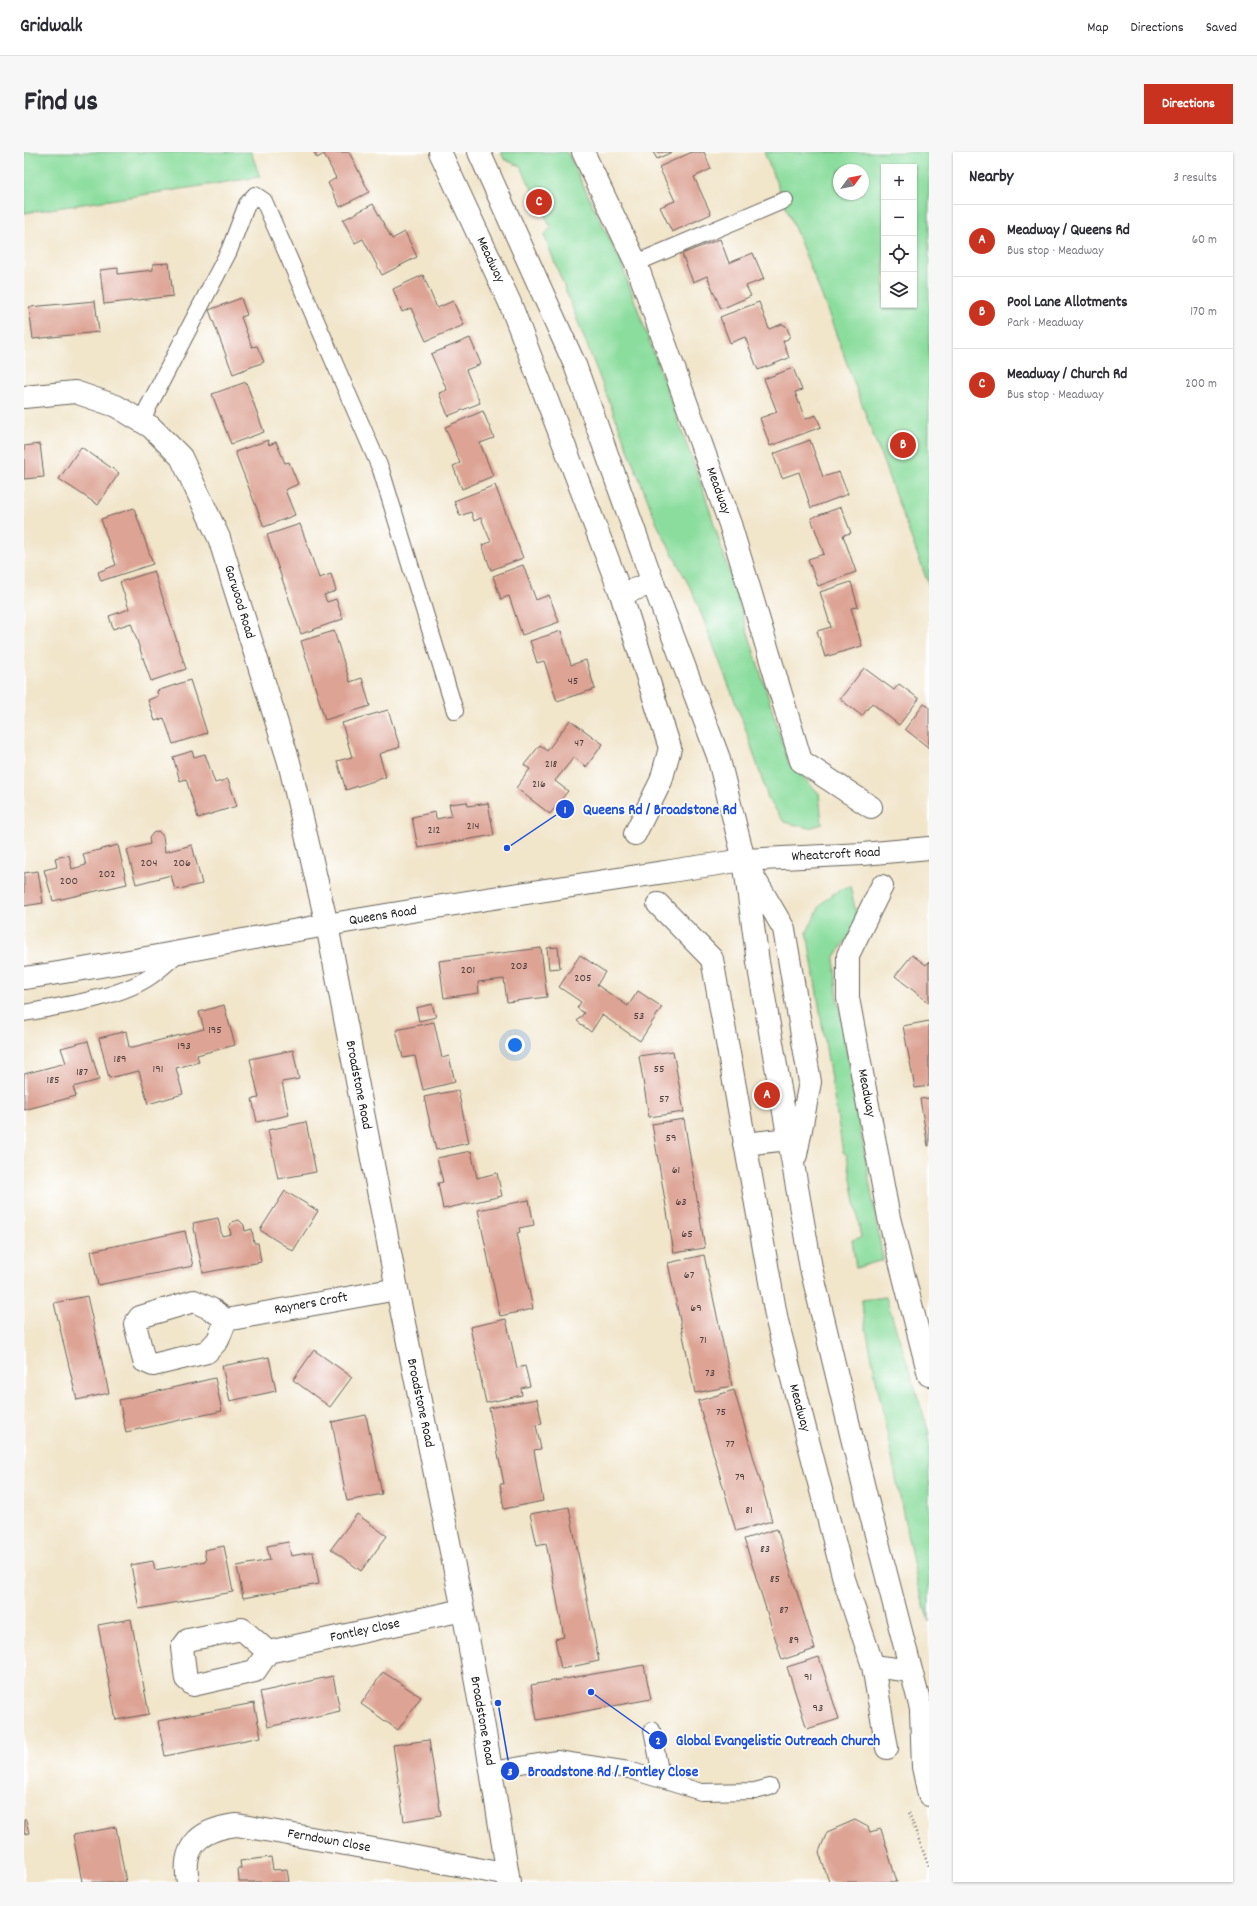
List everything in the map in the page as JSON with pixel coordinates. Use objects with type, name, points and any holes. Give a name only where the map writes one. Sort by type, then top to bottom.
[{"type":"street","name":"Meadway","points":[[440,152],[510,303],[621,594],[670,748],[661,781],[634,834]]},
{"type":"street","points":[[479,152],[575,365],[653,583],[718,756],[744,860],[758,962],[811,1268],[911,1671],[921,1709],[929,1731]]},
{"type":"street","name":"Meadway","points":[[582,152],[636,263],[730,524],[801,761],[871,807]]},
{"type":"street","name":"Garwood Road","points":[[24,397],[74,392],[116,406],[152,427],[181,457],[219,538],[289,762],[327,925]]},
{"type":"street","points":[[621,594],[653,583]]},
{"type":"street","name":"Wheatcroft Road","points":[[744,860],[863,854],[929,848]]},
{"type":"street","points":[[744,860],[784,929],[810,1082],[794,1168]]},
{"type":"street","name":"Queens Road","points":[[24,978],[85,970],[327,925],[616,878],[744,860]]},
{"type":"street","name":"Meadway","points":[[882,886],[848,955],[848,998],[889,1218],[929,1375]]},
{"type":"street","name":"Meadway","points":[[658,904],[712,959],[777,1321],[844,1579],[873,1666],[887,1748]]},
{"type":"street","name":"Broadstone Road","points":[[327,925],[397,1289],[462,1610],[509,1879]]},
{"type":"street","points":[[744,1144],[789,1139]]},
{"type":"street","name":"Rayners Croft","points":[[226,1320],[397,1289]]},
{"type":"street","name":"Fontley Close","points":[[268,1652],[462,1610]]},
{"type":"street","points":[[873,1666],[911,1671]]},
{"type":"street","points":[[921,1709],[923,1767],[929,1795]]},
{"type":"street","name":"Ferndown Close","points":[[188,1882],[186,1862],[195,1842],[205,1833],[218,1827],[237,1824],[391,1852],[509,1879]]},
{"type":"lane","points":[[141,421],[229,251],[247,204],[255,195],[264,201],[381,470],[454,711]]},
{"type":"lane","points":[[636,263],[785,200]]},
{"type":"lane","points":[[24,1013],[62,1006],[119,992],[151,977],[180,952]]},
{"type":"lane","points":[[652,1730],[662,1780]]},
{"type":"lane","points":[[491,1770],[557,1759],[629,1770],[701,1792],[755,1791],[770,1787]]},
{"type":"green space","points":[[24,152],[251,152],[260,177],[24,213]]},
{"type":"green space","points":[[501,152],[567,152],[621,263],[705,495],[789,764],[819,793],[822,824],[809,828],[784,822],[768,798],[746,730],[693,593],[657,524],[544,235],[551,228],[521,167],[504,159]]},
{"type":"green space","points":[[764,152],[929,152],[929,586],[822,296]]},
{"type":"green space","points":[[850,886],[858,922],[834,958],[838,1001],[883,1260],[856,1268],[852,1240],[861,1237],[847,1155],[843,1152],[807,932],[822,903],[833,894]]},
{"type":"green space","points":[[886,1297],[929,1433],[929,1622],[918,1587],[863,1314],[862,1300]]},
{"type":"building","points":[[314,152],[349,152],[369,192],[340,207],[328,183],[336,178],[324,154],[317,158]]},
{"type":"building","points":[[653,152],[672,152],[657,159]]},
{"type":"building","points":[[692,152],[704,152],[711,169],[694,177],[711,214],[672,232],[660,207],[675,201],[659,167]]},
{"type":"building","points":[[373,204],[392,239],[405,232],[417,257],[382,275],[363,239],[355,243],[343,220]]},
{"type":"building","points":[[720,239],[729,263],[753,253],[764,279],[746,286],[751,296],[721,309],[707,276],[693,282],[682,254]]},
{"type":"building","points":[[169,263],[173,296],[104,304],[100,270],[118,268],[118,274],[153,270],[153,264]]},
{"type":"building","points":[[423,275],[437,308],[453,301],[464,325],[426,341],[411,308],[402,312],[393,289]]},
{"type":"building","points":[[241,298],[247,315],[241,317],[252,347],[257,346],[264,362],[233,374],[209,310]]},
{"type":"building","points":[[95,301],[99,332],[33,339],[29,307]]},
{"type":"building","points":[[759,302],[769,329],[782,324],[786,326],[790,335],[788,339],[783,341],[789,358],[758,370],[745,337],[730,343],[720,317]]},
{"type":"building","points":[[470,338],[481,364],[466,370],[480,403],[448,416],[439,393],[447,390],[431,354]]},
{"type":"building","points":[[793,368],[802,390],[795,392],[805,419],[816,415],[821,427],[770,446],[760,418],[777,412],[764,379]]},
{"type":"building","points":[[246,382],[264,432],[231,444],[212,394]]},
{"type":"building","points":[[483,411],[494,438],[480,443],[493,476],[462,489],[453,466],[460,463],[445,427]]},
{"type":"building","points":[[268,440],[269,445],[276,442],[285,463],[289,462],[298,484],[285,490],[295,515],[264,527],[235,452]]},
{"type":"building","points":[[810,440],[823,477],[839,472],[848,494],[811,508],[799,472],[782,478],[773,454]]},
{"type":"building","points":[[40,444],[44,477],[24,479],[24,446]]},
{"type":"building","points":[[81,447],[119,473],[98,505],[59,479]]},
{"type":"building","points":[[495,485],[523,558],[491,570],[482,545],[491,542],[481,518],[474,521],[471,512],[460,516],[454,501]]},
{"type":"building","points":[[841,507],[851,533],[843,535],[856,572],[818,586],[808,559],[824,554],[811,518]]},
{"type":"building","points":[[134,508],[153,564],[101,581],[98,572],[116,565],[101,519]]},
{"type":"building","points":[[300,524],[319,578],[331,574],[336,591],[324,595],[327,602],[336,599],[343,619],[301,634],[267,535]]},
{"type":"building","points":[[523,565],[536,600],[549,595],[559,622],[522,635],[509,596],[501,599],[493,576]]},
{"type":"building","points":[[154,571],[186,669],[151,681],[131,623],[113,629],[109,616],[129,609],[120,582]]},
{"type":"building","points":[[851,582],[858,607],[851,608],[862,646],[825,657],[817,631],[831,627],[820,592]]},
{"type":"building","points":[[334,631],[350,682],[362,678],[370,706],[325,720],[301,641]]},
{"type":"building","points":[[561,631],[571,665],[586,660],[595,689],[557,701],[544,661],[537,663],[530,641]]},
{"type":"building","points":[[864,668],[894,690],[899,684],[919,699],[899,725],[872,703],[862,716],[840,699]]},
{"type":"building","points":[[190,680],[207,733],[173,744],[164,718],[155,721],[148,700],[158,696],[157,691]]},
{"type":"building","points":[[924,704],[929,707],[929,748],[905,729]]},
{"type":"building","points":[[388,710],[400,747],[379,754],[386,777],[346,790],[337,761],[352,757],[342,723]]},
{"type":"building","points":[[570,720],[603,744],[586,767],[574,757],[555,781],[568,791],[550,814],[516,788],[530,769],[524,765],[540,745],[547,751]]},
{"type":"building","points":[[192,751],[194,757],[205,754],[215,783],[228,779],[237,806],[198,818],[186,779],[180,781],[173,757]]},
{"type":"building","points":[[467,802],[468,806],[488,803],[494,835],[418,848],[412,817],[435,812],[436,819],[452,816],[449,804]]},
{"type":"building","points":[[158,831],[163,836],[165,852],[192,845],[202,884],[175,890],[171,875],[136,884],[127,850],[150,844],[149,838],[153,833]]},
{"type":"building","points":[[118,845],[127,884],[53,901],[44,870],[57,867],[55,858],[69,855],[72,869],[86,865],[83,854]]},
{"type":"building","points":[[38,871],[43,903],[24,906],[24,873]]},
{"type":"building","points":[[558,947],[560,968],[549,969],[547,948]]},
{"type":"building","points":[[541,948],[547,997],[507,1002],[504,979],[478,982],[479,993],[444,998],[439,961]]},
{"type":"building","points":[[580,955],[605,972],[597,985],[628,1006],[638,991],[662,1007],[640,1041],[602,1015],[591,1032],[577,1021],[584,1013],[577,1008],[581,1002],[559,987]]},
{"type":"building","points":[[912,955],[926,965],[929,962],[929,1003],[895,976]]},
{"type":"building","points":[[432,1004],[436,1017],[419,1021],[416,1008]]},
{"type":"building","points":[[224,1005],[235,1045],[197,1055],[199,1062],[176,1068],[183,1094],[148,1104],[139,1071],[109,1078],[99,1038],[126,1031],[129,1047],[133,1047],[204,1029],[199,1012]]},
{"type":"building","points":[[929,1021],[929,1086],[915,1088],[903,1026]]},
{"type":"building","points":[[434,1022],[442,1058],[449,1056],[455,1082],[423,1090],[415,1056],[403,1058],[396,1030]]},
{"type":"building","points":[[88,1041],[99,1080],[73,1087],[76,1096],[24,1110],[24,1074],[66,1063],[61,1048]]},
{"type":"building","points":[[293,1050],[299,1079],[282,1082],[289,1115],[257,1122],[252,1099],[259,1098],[250,1059]]},
{"type":"building","points":[[673,1051],[684,1112],[649,1117],[639,1056]]},
{"type":"building","points":[[458,1090],[469,1143],[436,1150],[424,1097]]},
{"type":"building","points":[[929,1098],[929,1146],[928,1146],[920,1099]]},
{"type":"building","points":[[684,1119],[705,1248],[674,1253],[652,1124]]},
{"type":"building","points":[[306,1122],[316,1172],[278,1179],[268,1130]]},
{"type":"building","points":[[471,1151],[477,1178],[497,1173],[502,1196],[443,1209],[438,1183],[443,1182],[437,1158]]},
{"type":"building","points":[[285,1191],[318,1211],[293,1251],[260,1230]]},
{"type":"building","points":[[529,1200],[534,1225],[519,1228],[520,1232],[517,1233],[533,1309],[500,1316],[478,1210]]},
{"type":"building","points":[[218,1218],[222,1236],[231,1234],[229,1227],[232,1222],[239,1220],[244,1225],[245,1231],[252,1229],[254,1243],[258,1243],[261,1262],[203,1273],[193,1223]]},
{"type":"building","points":[[185,1231],[193,1266],[98,1285],[91,1251]]},
{"type":"building","points":[[704,1255],[732,1386],[695,1393],[668,1263]]},
{"type":"building","points":[[87,1296],[109,1393],[77,1400],[54,1303]]},
{"type":"building","points":[[506,1319],[517,1368],[525,1366],[530,1386],[521,1388],[522,1395],[486,1403],[470,1327]]},
{"type":"building","points":[[314,1350],[352,1377],[330,1407],[293,1380]]},
{"type":"building","points":[[269,1357],[276,1391],[230,1401],[222,1366]]},
{"type":"building","points":[[215,1378],[222,1411],[126,1432],[119,1400]]},
{"type":"building","points":[[734,1390],[772,1521],[736,1531],[698,1401]]},
{"type":"building","points":[[537,1399],[542,1424],[536,1425],[541,1449],[534,1450],[543,1501],[504,1509],[500,1484],[504,1484],[489,1408]]},
{"type":"building","points":[[366,1415],[382,1494],[347,1501],[332,1422]]},
{"type":"building","points":[[569,1507],[599,1661],[561,1669],[555,1639],[564,1637],[546,1543],[537,1545],[530,1514]]},
{"type":"building","points":[[357,1514],[387,1536],[361,1571],[331,1549]]},
{"type":"building","points":[[777,1529],[815,1649],[782,1660],[744,1539]]},
{"type":"building","points":[[288,1542],[291,1556],[313,1552],[319,1584],[243,1598],[237,1566],[270,1560],[267,1546]]},
{"type":"building","points":[[224,1546],[233,1592],[139,1609],[131,1565],[153,1561],[155,1570],[206,1561],[204,1550]]},
{"type":"building","points":[[131,1619],[149,1714],[116,1720],[98,1625]]},
{"type":"building","points":[[819,1657],[839,1719],[807,1729],[787,1667]]},
{"type":"building","points":[[644,1665],[651,1699],[537,1720],[531,1685]]},
{"type":"building","points":[[383,1672],[421,1697],[398,1730],[361,1704]]},
{"type":"building","points":[[333,1676],[340,1711],[268,1727],[260,1692]]},
{"type":"building","points":[[254,1703],[261,1737],[165,1756],[158,1721]]},
{"type":"building","points":[[429,1740],[441,1815],[404,1821],[393,1745]]},
{"type":"building","points":[[24,1820],[26,1820],[29,1833],[24,1834]]},
{"type":"building","points":[[855,1820],[868,1827],[870,1832],[881,1829],[897,1882],[829,1882],[819,1852],[827,1832]]},
{"type":"building","points":[[116,1827],[126,1882],[82,1882],[73,1835]]},
{"type":"building","points":[[271,1857],[273,1870],[287,1869],[289,1882],[239,1882],[238,1868],[241,1868],[240,1861]]},
{"type":"place","name":"Meadway / Church Rd","points":[[539,202]]},
{"type":"place","name":"Pool Lane Allotments","points":[[903,445]]},
{"type":"place","name":"Queens Rd / Broadstone Rd","points":[[507,848]]},
{"type":"place","name":"Meadway / Queens Rd","points":[[767,1095]]},
{"type":"place","name":"Global Evangelistic Outreach Church","points":[[591,1692]]},
{"type":"place","name":"Broadstone Rd / Fontley Close","points":[[498,1703]]}]
